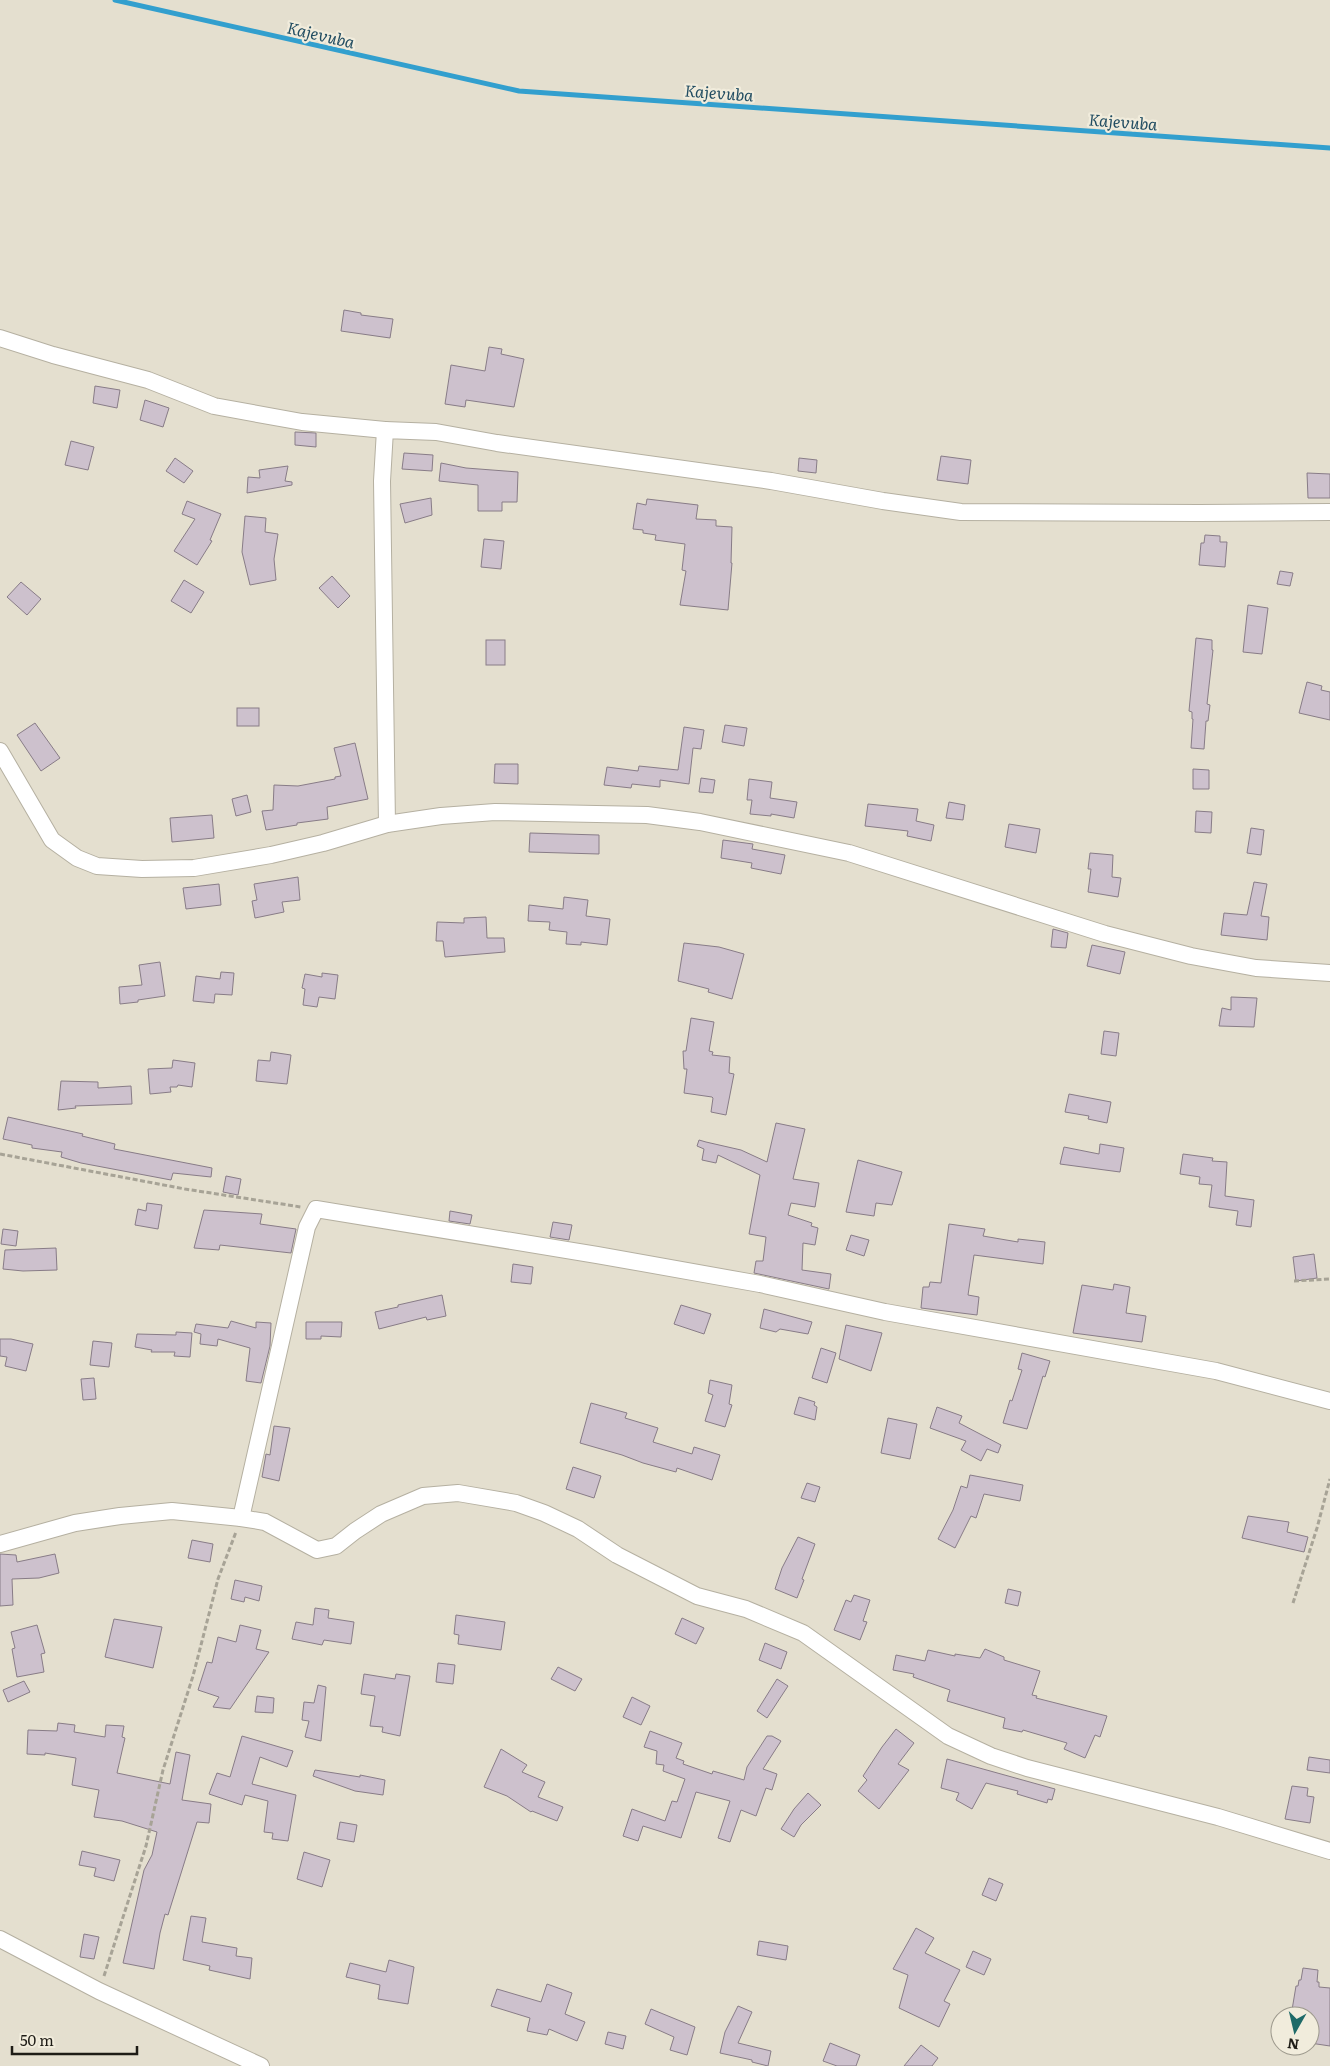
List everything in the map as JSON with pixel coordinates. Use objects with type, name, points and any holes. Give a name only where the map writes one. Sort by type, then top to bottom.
[{"type":"street","points":[[0,338],[53,356],[148,380],[214,406],[302,422],[385,430],[436,432],[497,443],[771,481],[883,501],[960,512],[1330,512]]},
{"type":"street","points":[[385,430],[382,481],[387,824]]},
{"type":"street","points":[[0,751],[52,840],[78,858],[97,866],[142,869],[194,868],[271,855],[323,843],[387,824],[441,816],[495,812],[647,815],[700,822],[849,853],[1070,924],[1191,956],[1256,968],[1330,973]]},
{"type":"street","points":[[241,1518],[307,1227],[316,1209],[760,1284],[885,1312],[1216,1371],[1330,1401]]},
{"type":"street","points":[[0,1544],[75,1523],[172,1511],[265,1522],[317,1550],[336,1546],[381,1514],[423,1496],[458,1493],[516,1504],[544,1513],[578,1529],[617,1555],[697,1596],[746,1609],[804,1634],[866,1680],[948,1736],[991,1756],[1079,1782],[1200,1812],[1330,1851]]},
{"type":"street","points":[[0,1939],[99,1991],[261,2066]]},
{"type":"path","points":[[0,1154],[185,1189],[316,1209]]},
{"type":"path","points":[[1294,1281],[1330,1280]]},
{"type":"path","points":[[1293,1603],[1317,1528],[1330,1479]]},
{"type":"path","points":[[99,1991],[146,1846],[164,1770],[193,1676],[218,1579],[241,1518]]},
{"type":"building","points":[[344,310],[361,313],[361,315],[393,319],[390,338],[341,331]]},
{"type":"building","points":[[489,347],[502,349],[501,354],[524,359],[514,407],[466,400],[465,407],[445,404],[451,365],[485,371]]},
{"type":"building","points":[[95,386],[120,390],[117,408],[93,403]]},
{"type":"building","points":[[145,400],[169,408],[163,427],[140,420]]},
{"type":"building","points":[[295,432],[316,433],[316,447],[295,445]]},
{"type":"building","points":[[71,441],[94,447],[88,470],[65,465]]},
{"type":"building","points":[[404,453],[433,455],[432,471],[402,469]]},
{"type":"building","points":[[941,456],[971,460],[968,484],[937,480]]},
{"type":"building","points":[[175,458],[193,471],[184,483],[166,471]]},
{"type":"building","points":[[799,458],[817,460],[816,473],[798,471]]},
{"type":"building","points":[[441,463],[466,468],[518,472],[517,502],[502,502],[502,511],[478,511],[478,485],[439,481]]},
{"type":"building","points":[[288,466],[285,481],[292,482],[292,485],[247,493],[248,477],[260,478],[259,470]]},
{"type":"building","points":[[1307,473],[1330,474],[1330,498],[1308,498]]},
{"type":"building","points":[[431,498],[432,515],[405,523],[400,504]]},
{"type":"building","points":[[647,499],[698,505],[696,519],[716,520],[716,526],[732,527],[732,563],[728,610],[680,605],[686,571],[682,570],[685,544],[655,540],[656,535],[643,533],[643,530],[633,529],[637,503],[646,505]]},
{"type":"building","points":[[187,501],[221,514],[210,540],[212,541],[197,565],[174,551],[195,519],[182,514]]},
{"type":"building","points":[[245,516],[266,518],[265,532],[278,534],[274,559],[276,580],[250,585],[242,552]]},
{"type":"building","points":[[1205,535],[1220,536],[1220,542],[1227,542],[1225,567],[1199,565],[1201,543],[1204,543]]},
{"type":"building","points":[[484,539],[504,541],[501,569],[481,567]]},
{"type":"building","points":[[1280,571],[1293,573],[1290,586],[1277,584]]},
{"type":"building","points":[[332,576],[350,596],[338,608],[319,588]]},
{"type":"building","points":[[184,580],[204,592],[191,613],[171,601]]},
{"type":"building","points":[[21,582],[41,599],[27,615],[7,597]]},
{"type":"building","points":[[1248,605],[1268,608],[1262,654],[1243,652]]},
{"type":"building","points":[[1196,638],[1212,640],[1213,650],[1207,704],[1210,705],[1208,721],[1206,721],[1204,749],[1191,748],[1193,719],[1192,712],[1189,711]]},
{"type":"building","points":[[486,640],[505,640],[505,665],[486,665]]},
{"type":"building","points":[[1307,682],[1322,686],[1321,690],[1330,692],[1330,720],[1299,713]]},
{"type":"building","points":[[237,708],[259,708],[259,726],[237,726]]},
{"type":"building","points":[[35,723],[60,758],[41,771],[17,735]]},
{"type":"building","points":[[725,725],[747,728],[744,746],[722,742]]},
{"type":"building","points":[[684,727],[704,730],[701,749],[693,748],[689,784],[660,780],[660,787],[632,784],[631,788],[604,785],[607,767],[638,771],[639,766],[678,770]]},
{"type":"building","points":[[355,743],[368,799],[327,807],[328,819],[266,830],[262,811],[273,810],[274,785],[298,786],[335,779],[335,777],[341,776],[334,748]]},
{"type":"building","points":[[495,764],[518,764],[518,784],[494,783]]},
{"type":"building","points":[[1193,769],[1209,770],[1209,789],[1193,789]]},
{"type":"building","points":[[701,778],[715,780],[713,793],[699,792]]},
{"type":"building","points":[[749,779],[772,782],[770,798],[797,802],[794,818],[771,814],[771,816],[750,814],[752,800],[747,800]]},
{"type":"building","points":[[247,795],[251,812],[236,816],[232,799]]},
{"type":"building","points":[[949,802],[965,805],[963,820],[946,818]]},
{"type":"building","points":[[868,804],[918,809],[916,821],[934,825],[931,841],[907,836],[908,831],[865,826]]},
{"type":"building","points":[[1196,811],[1212,812],[1211,833],[1195,832]]},
{"type":"building","points":[[212,815],[214,838],[172,842],[170,818]]},
{"type":"building","points":[[1009,824],[1040,829],[1036,853],[1005,847]]},
{"type":"building","points":[[1251,828],[1264,830],[1261,855],[1247,853]]},
{"type":"building","points":[[530,833],[599,835],[599,854],[529,852]]},
{"type":"building","points":[[723,840],[753,844],[752,849],[785,855],[781,874],[751,868],[752,863],[721,858]]},
{"type":"building","points":[[1090,853],[1113,855],[1112,877],[1121,878],[1118,897],[1088,892],[1091,869],[1088,869]]},
{"type":"building","points":[[298,877],[300,900],[282,902],[284,912],[255,918],[252,901],[257,900],[254,884]]},
{"type":"building","points":[[1254,882],[1267,884],[1261,916],[1269,917],[1267,940],[1221,935],[1224,913],[1247,915]]},
{"type":"building","points":[[219,884],[221,905],[186,909],[183,888]]},
{"type":"building","points":[[564,897],[588,900],[586,916],[610,919],[607,945],[581,942],[581,945],[566,944],[567,932],[549,930],[550,922],[528,921],[529,905],[563,909]]},
{"type":"building","points":[[486,917],[487,938],[504,938],[505,952],[445,957],[443,941],[436,941],[437,922],[464,923],[464,918]]},
{"type":"building","points":[[1053,929],[1068,933],[1066,948],[1051,947]]},
{"type":"building","points":[[684,943],[719,947],[744,954],[732,999],[708,992],[709,989],[678,981]]},
{"type":"building","points":[[1092,945],[1125,952],[1120,974],[1087,966]]},
{"type":"building","points":[[160,962],[165,996],[120,1004],[119,987],[142,985],[139,965]]},
{"type":"building","points":[[221,972],[234,973],[232,995],[215,994],[214,1003],[193,1001],[196,976],[220,979]]},
{"type":"building","points":[[322,973],[338,975],[335,999],[319,997],[317,1007],[303,1005],[305,989],[302,988],[305,974],[322,977]]},
{"type":"building","points":[[1231,997],[1257,998],[1254,1027],[1219,1026],[1222,1008],[1231,1010]]},
{"type":"building","points":[[691,1018],[714,1022],[709,1051],[713,1052],[712,1055],[730,1057],[729,1073],[734,1074],[726,1115],[711,1112],[712,1097],[684,1093],[687,1069],[684,1069],[683,1051],[686,1051]]},
{"type":"building","points":[[1104,1031],[1119,1033],[1116,1056],[1101,1054]]},
{"type":"building","points":[[271,1052],[291,1055],[287,1084],[256,1081],[258,1060],[270,1061]]},
{"type":"building","points":[[173,1060],[195,1063],[192,1087],[178,1085],[177,1087],[170,1087],[171,1092],[150,1094],[148,1069],[172,1068]]},
{"type":"building","points":[[61,1081],[98,1082],[98,1088],[131,1086],[132,1104],[75,1106],[76,1108],[58,1110]]},
{"type":"building","points":[[1069,1094],[1111,1102],[1107,1123],[1088,1119],[1089,1116],[1065,1112]]},
{"type":"building","points":[[8,1117],[83,1134],[82,1136],[115,1144],[114,1149],[212,1168],[211,1177],[173,1173],[171,1180],[81,1163],[61,1157],[62,1152],[32,1148],[32,1145],[3,1139]]},
{"type":"building","points":[[776,1123],[805,1129],[793,1179],[819,1183],[815,1207],[791,1203],[788,1215],[812,1223],[811,1226],[818,1228],[815,1245],[803,1243],[802,1270],[831,1274],[829,1289],[754,1273],[756,1261],[763,1261],[766,1237],[749,1234],[760,1175],[718,1155],[716,1163],[702,1160],[704,1149],[697,1146],[699,1140],[741,1150],[767,1162]]},
{"type":"building","points":[[1100,1144],[1124,1148],[1120,1172],[1060,1164],[1064,1147],[1099,1154]]},
{"type":"building","points":[[1183,1154],[1213,1158],[1212,1161],[1227,1162],[1225,1196],[1254,1200],[1251,1227],[1236,1225],[1238,1211],[1209,1207],[1212,1185],[1199,1184],[1200,1177],[1180,1174]]},
{"type":"building","points":[[858,1160],[902,1172],[892,1205],[876,1203],[874,1216],[846,1212]]},
{"type":"building","points":[[226,1176],[241,1179],[238,1195],[223,1192]]},
{"type":"building","points":[[147,1203],[162,1205],[158,1229],[135,1225],[138,1209],[146,1211]]},
{"type":"building","points":[[204,1210],[262,1214],[260,1224],[296,1229],[291,1253],[220,1245],[219,1250],[194,1248]]},
{"type":"building","points":[[450,1211],[472,1215],[470,1224],[449,1221]]},
{"type":"building","points":[[553,1222],[572,1225],[569,1240],[550,1237]]},
{"type":"building","points":[[949,1224],[985,1229],[983,1236],[1018,1242],[1018,1239],[1045,1242],[1043,1264],[974,1255],[968,1295],[979,1297],[977,1315],[921,1308],[923,1287],[929,1287],[930,1282],[941,1283]]},
{"type":"building","points":[[3,1229],[18,1231],[16,1246],[1,1244]]},
{"type":"building","points":[[851,1235],[869,1240],[864,1256],[846,1250]]},
{"type":"building","points":[[56,1248],[57,1270],[23,1271],[3,1269],[5,1250]]},
{"type":"building","points":[[1314,1254],[1317,1278],[1296,1281],[1293,1257]]},
{"type":"building","points":[[513,1264],[533,1267],[531,1284],[511,1282]]},
{"type":"building","points":[[1114,1284],[1130,1287],[1126,1313],[1146,1316],[1142,1342],[1073,1333],[1082,1285],[1113,1290]]},
{"type":"building","points":[[442,1295],[446,1316],[427,1320],[426,1317],[379,1329],[375,1312]]},
{"type":"building","points":[[681,1305],[711,1314],[704,1334],[674,1324]]},
{"type":"building","points":[[764,1309],[812,1322],[808,1334],[780,1329],[776,1332],[760,1328]]},
{"type":"building","points":[[231,1321],[256,1328],[256,1322],[271,1323],[270,1346],[261,1383],[246,1381],[250,1348],[218,1339],[217,1346],[200,1344],[201,1334],[194,1332],[196,1324],[228,1328]]},
{"type":"building","points":[[306,1322],[342,1322],[341,1337],[321,1336],[321,1339],[306,1339]]},
{"type":"building","points":[[846,1325],[882,1333],[871,1371],[839,1359]]},
{"type":"building","points":[[176,1332],[192,1333],[190,1357],[174,1356],[175,1352],[151,1352],[152,1350],[135,1347],[137,1334],[176,1335]]},
{"type":"building","points":[[0,1339],[11,1339],[33,1344],[26,1371],[5,1366],[7,1357],[0,1356]]},
{"type":"building","points":[[93,1341],[112,1343],[109,1367],[90,1365]]},
{"type":"building","points":[[821,1348],[836,1353],[827,1383],[812,1378]]},
{"type":"building","points":[[1022,1353],[1050,1361],[1045,1377],[1043,1376],[1027,1429],[1003,1423],[1022,1370],[1018,1369]]},
{"type":"building","points":[[94,1378],[96,1399],[83,1400],[81,1379]]},
{"type":"building","points":[[710,1380],[732,1385],[729,1404],[732,1405],[725,1427],[705,1421],[713,1395],[708,1393]]},
{"type":"building","points":[[799,1397],[815,1402],[814,1405],[817,1407],[815,1420],[794,1414]]},
{"type":"building","points":[[591,1403],[627,1413],[625,1418],[658,1428],[653,1442],[692,1454],[694,1447],[720,1455],[712,1480],[677,1468],[676,1472],[643,1463],[580,1443]]},
{"type":"building","points":[[937,1407],[962,1416],[959,1423],[1001,1445],[998,1453],[987,1449],[981,1461],[961,1450],[966,1441],[930,1428]]},
{"type":"building","points":[[888,1418],[917,1424],[910,1459],[881,1453]]},
{"type":"building","points":[[274,1426],[290,1428],[279,1481],[262,1477],[266,1454],[270,1455]]},
{"type":"building","points":[[573,1467],[601,1476],[594,1498],[566,1489]]},
{"type":"building","points":[[970,1475],[1023,1485],[1020,1501],[984,1494],[976,1518],[971,1516],[955,1548],[938,1539],[953,1510],[961,1486],[967,1488]]},
{"type":"building","points":[[807,1483],[820,1487],[815,1502],[801,1498]]},
{"type":"building","points":[[1248,1516],[1289,1522],[1287,1532],[1308,1537],[1304,1552],[1242,1538]]},
{"type":"building","points":[[798,1537],[815,1544],[797,1598],[775,1589],[782,1568]]},
{"type":"building","points":[[192,1540],[213,1544],[210,1562],[188,1558]]},
{"type":"building","points":[[0,1554],[16,1555],[17,1562],[55,1554],[59,1573],[39,1578],[12,1579],[13,1605],[0,1606]]},
{"type":"building","points":[[235,1580],[262,1586],[259,1601],[245,1597],[244,1602],[231,1599]]},
{"type":"building","points":[[1008,1589],[1021,1592],[1018,1606],[1005,1603]]},
{"type":"building","points":[[854,1595],[870,1600],[863,1621],[867,1622],[860,1640],[834,1630],[846,1600],[851,1602]]},
{"type":"building","points":[[315,1608],[329,1610],[328,1618],[354,1622],[351,1644],[324,1640],[322,1645],[292,1639],[296,1622],[313,1625]]},
{"type":"building","points":[[456,1615],[505,1622],[501,1650],[458,1644],[459,1635],[454,1634]]},
{"type":"building","points":[[682,1618],[704,1628],[696,1644],[675,1634]]},
{"type":"building","points":[[114,1619],[162,1627],[153,1668],[105,1657]]},
{"type":"building","points":[[37,1625],[45,1653],[41,1654],[44,1672],[17,1677],[12,1649],[15,1648],[11,1632]]},
{"type":"building","points":[[240,1625],[261,1630],[256,1649],[269,1652],[230,1709],[213,1707],[219,1697],[198,1690],[207,1662],[212,1663],[218,1637],[236,1642]]},
{"type":"building","points":[[765,1643],[787,1652],[781,1669],[759,1660]]},
{"type":"building","points":[[985,1649],[1004,1657],[1004,1660],[1040,1671],[1032,1695],[1037,1696],[1036,1698],[1107,1716],[1100,1737],[1095,1735],[1085,1758],[1064,1749],[1067,1743],[1023,1730],[1022,1732],[1003,1728],[1005,1718],[947,1701],[950,1690],[913,1677],[914,1674],[893,1670],[896,1655],[925,1661],[928,1650],[955,1656],[955,1654],[980,1658]]},
{"type":"building","points":[[438,1663],[455,1665],[453,1684],[436,1682]]},
{"type":"building","points":[[558,1667],[582,1679],[575,1691],[551,1679]]},
{"type":"building","points":[[364,1674],[395,1679],[396,1674],[410,1676],[400,1736],[382,1732],[383,1727],[370,1726],[375,1696],[361,1694]]},
{"type":"building","points":[[777,1679],[788,1686],[767,1718],[757,1711]]},
{"type":"building","points":[[24,1681],[30,1692],[8,1702],[3,1690]]},
{"type":"building","points":[[318,1685],[326,1687],[321,1741],[305,1737],[309,1721],[302,1720],[304,1702],[314,1703]]},
{"type":"building","points":[[257,1696],[274,1698],[273,1713],[255,1712]]},
{"type":"building","points":[[632,1697],[650,1706],[641,1725],[623,1717]]},
{"type":"building","points":[[58,1723],[75,1725],[74,1732],[105,1737],[106,1725],[124,1726],[122,1737],[125,1738],[117,1773],[170,1784],[176,1752],[190,1755],[182,1800],[211,1804],[209,1823],[197,1822],[168,1915],[165,1914],[154,1969],[123,1963],[144,1870],[152,1855],[157,1832],[122,1821],[94,1817],[99,1790],[72,1785],[76,1758],[45,1753],[45,1755],[27,1754],[28,1730],[57,1731]]},
{"type":"building","points":[[896,1729],[914,1743],[898,1764],[909,1770],[879,1809],[858,1791],[867,1780],[863,1776]]},
{"type":"building","points":[[650,1731],[682,1743],[676,1758],[684,1761],[683,1764],[712,1774],[713,1771],[744,1780],[747,1767],[767,1736],[772,1736],[781,1741],[763,1769],[777,1774],[772,1790],[766,1788],[756,1816],[741,1810],[730,1842],[718,1838],[730,1801],[696,1792],[681,1838],[643,1826],[638,1841],[623,1836],[632,1809],[665,1821],[672,1801],[677,1802],[685,1779],[663,1771],[664,1765],[656,1764],[657,1751],[644,1747]]},
{"type":"building","points":[[242,1736],[293,1751],[287,1767],[260,1757],[252,1784],[296,1795],[288,1841],[272,1839],[273,1833],[264,1832],[268,1801],[245,1795],[242,1805],[209,1794],[217,1773],[230,1777]]},
{"type":"building","points":[[501,1749],[527,1765],[522,1772],[545,1782],[538,1797],[563,1807],[557,1821],[531,1812],[507,1796],[484,1787]]},
{"type":"building","points":[[1309,1757],[1330,1760],[1330,1773],[1307,1770]]},
{"type":"building","points":[[947,1759],[1055,1789],[1052,1800],[1048,1799],[1047,1803],[1017,1794],[1018,1791],[986,1783],[972,1809],[956,1800],[959,1793],[941,1788]]},
{"type":"building","points":[[315,1770],[385,1780],[383,1795],[355,1791],[313,1776]]},
{"type":"building","points":[[1292,1786],[1308,1788],[1307,1796],[1314,1797],[1310,1823],[1285,1819]]},
{"type":"building","points":[[808,1793],[821,1805],[801,1825],[794,1837],[781,1829],[794,1809]]},
{"type":"building","points":[[340,1822],[357,1825],[354,1842],[337,1839]]},
{"type":"building","points":[[82,1851],[120,1860],[114,1881],[94,1876],[96,1868],[79,1865]]},
{"type":"building","points":[[304,1852],[330,1860],[322,1887],[297,1879]]},
{"type":"building","points":[[989,1878],[1003,1884],[996,1901],[982,1895]]},
{"type":"building","points":[[191,1916],[206,1918],[202,1942],[237,1948],[236,1956],[252,1958],[250,1979],[209,1970],[210,1966],[183,1960]]},
{"type":"building","points":[[916,1928],[934,1938],[925,1953],[960,1970],[944,2001],[950,2004],[939,2027],[899,2008],[908,1975],[893,1969]]},
{"type":"building","points":[[84,1934],[99,1937],[94,1959],[80,1957]]},
{"type":"building","points":[[759,1941],[788,1946],[786,1960],[757,1955]]},
{"type":"building","points":[[973,1951],[991,1959],[984,1975],[966,1967]]},
{"type":"building","points":[[389,1960],[414,1967],[408,2004],[378,1999],[380,1985],[346,1977],[350,1963],[386,1972]]},
{"type":"building","points":[[1303,1968],[1318,1970],[1317,1982],[1319,1982],[1319,1987],[1330,1988],[1330,2046],[1320,2044],[1320,2006],[1293,2006],[1296,1986],[1298,1986],[1299,1980],[1301,1980]]},
{"type":"building","points":[[547,1984],[572,1993],[565,2014],[585,2022],[577,2041],[549,2029],[547,2035],[527,2031],[530,2018],[491,2006],[497,1989],[541,2002]]},
{"type":"building","points":[[738,2006],[752,2012],[738,2043],[771,2051],[768,2066],[752,2062],[752,2060],[720,2053],[725,2032]]},
{"type":"building","points":[[651,2009],[695,2027],[687,2055],[670,2050],[674,2037],[645,2024]]},
{"type":"building","points":[[608,2032],[626,2036],[623,2049],[605,2044]]},
{"type":"building","points":[[830,2043],[860,2055],[856,2066],[837,2066],[823,2061]]},
{"type":"building","points":[[921,2045],[938,2058],[932,2066],[904,2066]]},
{"type":"waterway","name":"Kajevuba","points":[[115,0],[519,91],[1330,148]]}]
